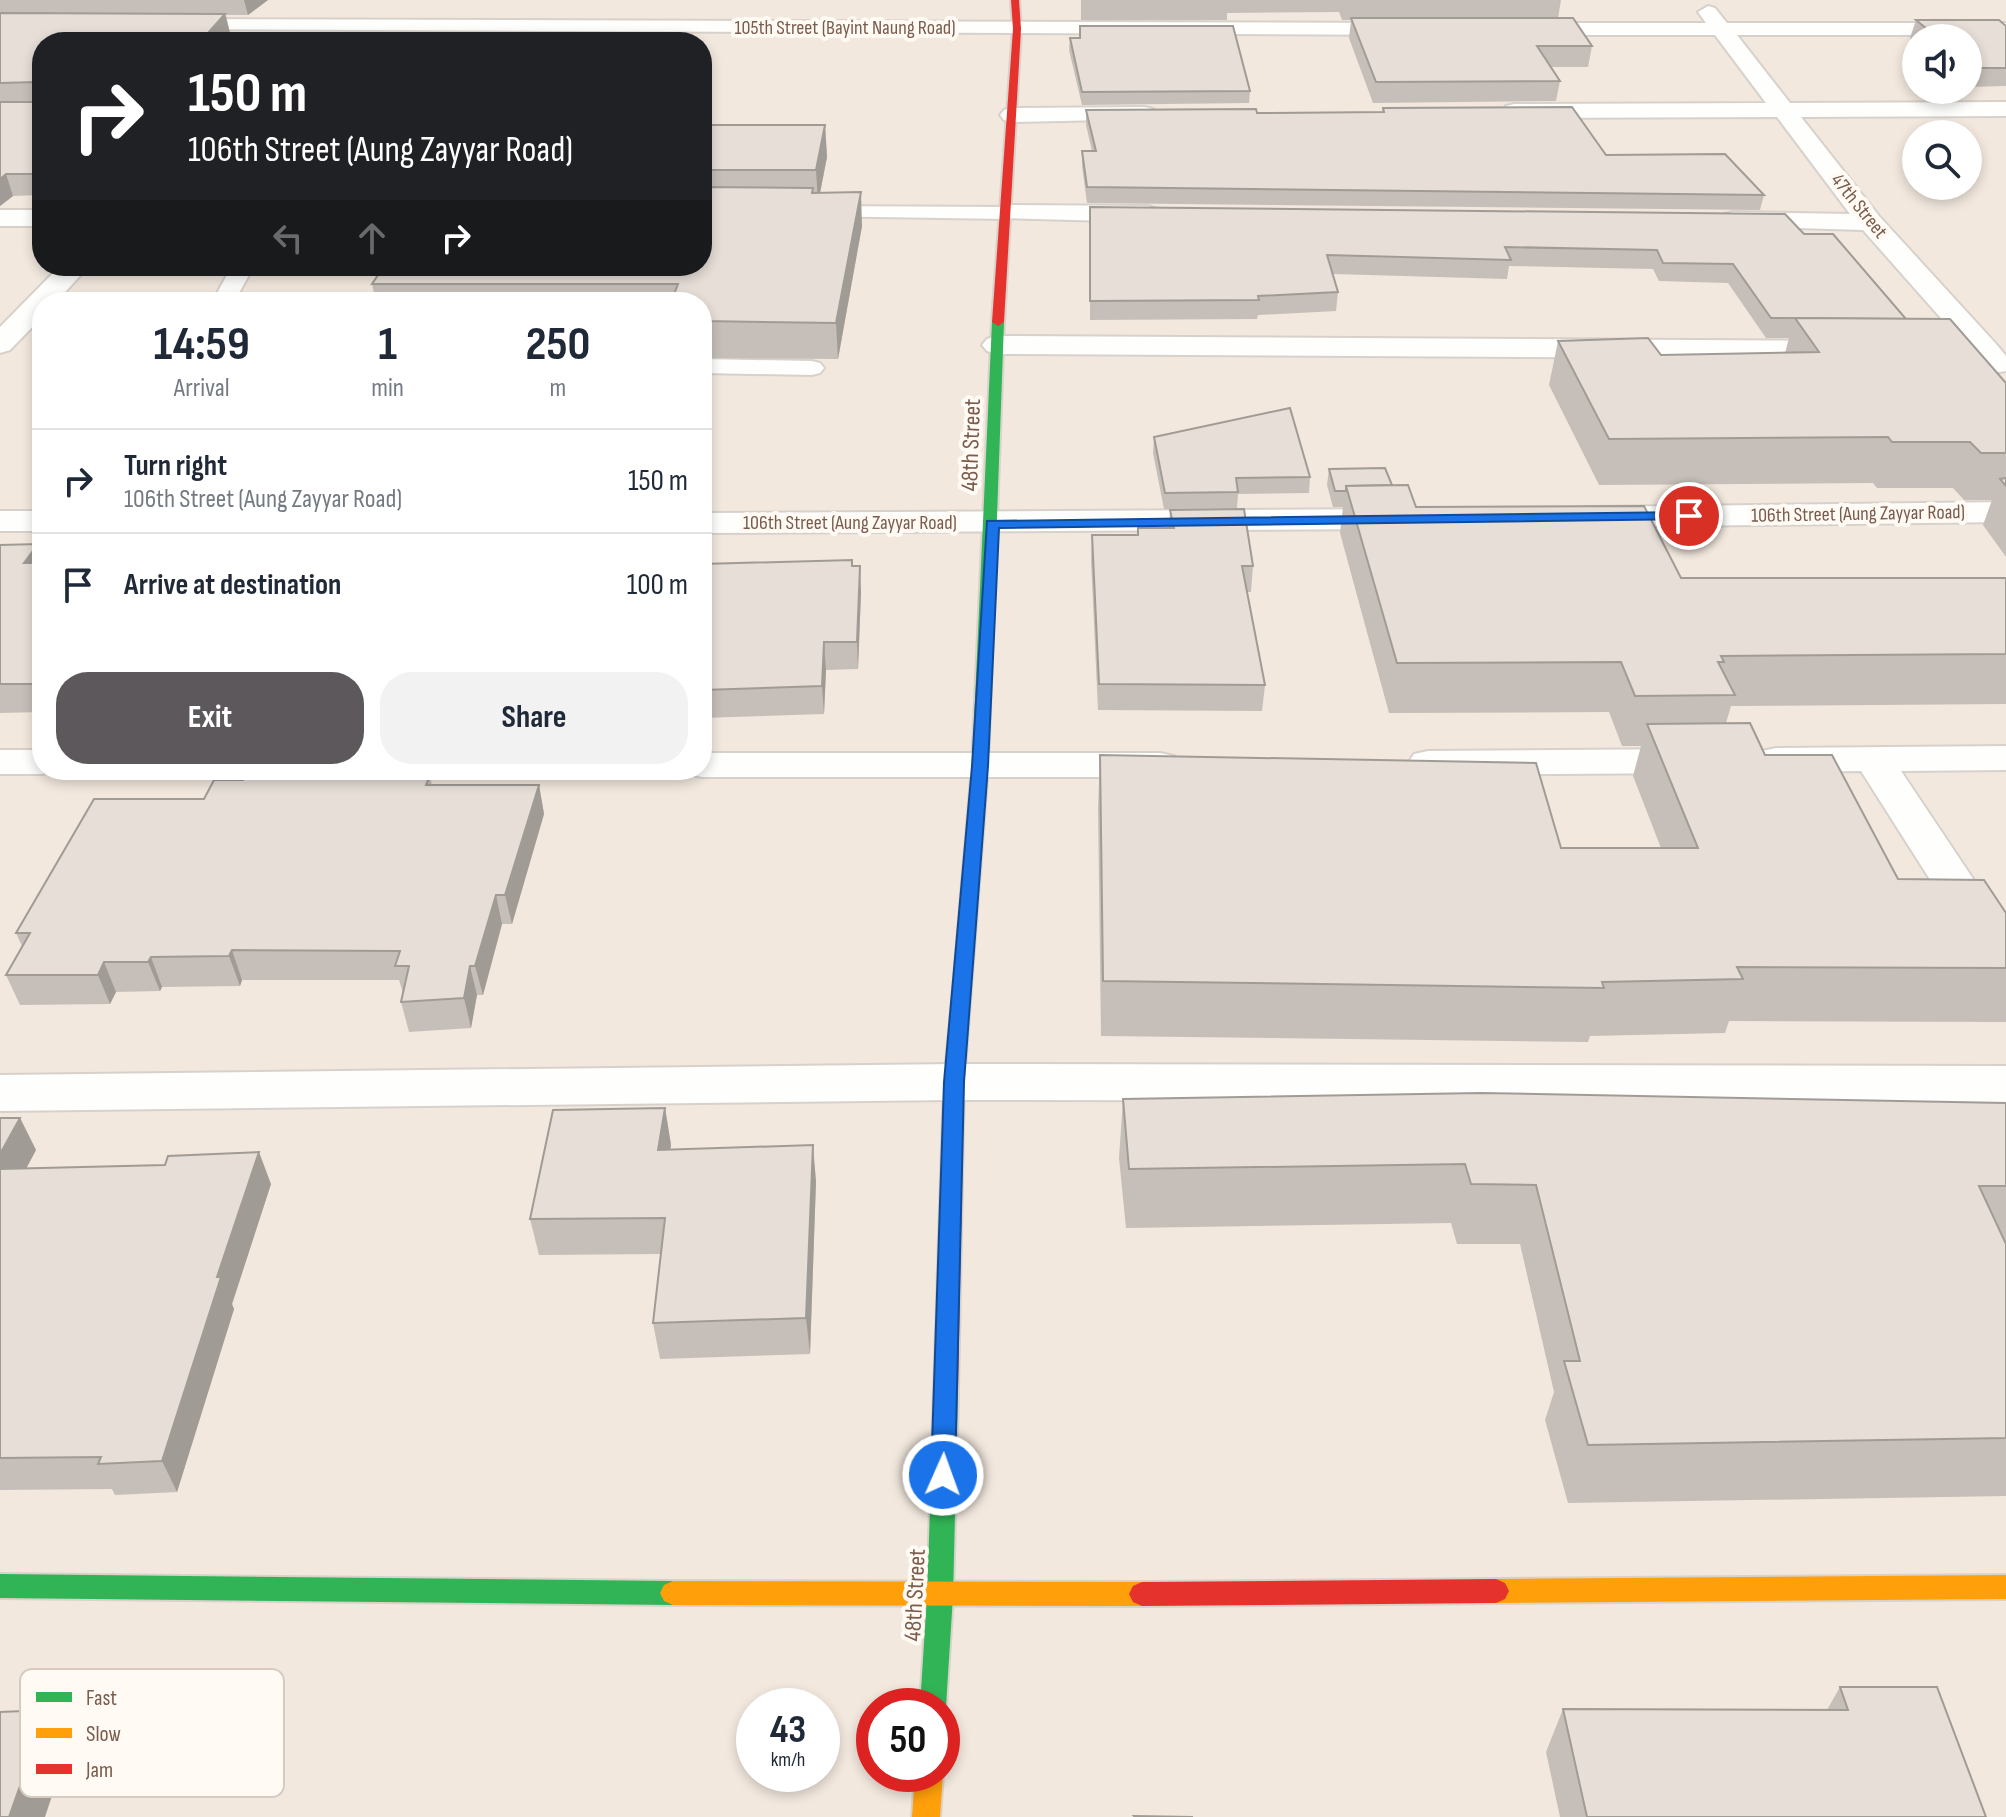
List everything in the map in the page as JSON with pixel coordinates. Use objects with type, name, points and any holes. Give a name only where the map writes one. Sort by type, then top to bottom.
[{"type":"main road","name":"48th Street","points":[[934,1688],[940,1596],[954,1082],[980,766],[997,345],[1017,29],[1015,0]]},
{"type":"main road","points":[[0,1586],[940,1596],[2006,1587]]},
{"type":"main road","points":[[926,1817],[928,1792]]},
{"type":"street","name":"47th Street","points":[[1699,0],[1870,222],[2006,375]]},
{"type":"street","name":"105th Street (Bayint Naung Road)","points":[[154,25],[1433,29]]},
{"type":"street","points":[[1497,29],[2006,29]]},
{"type":"street","points":[[1499,111],[2006,109]]},
{"type":"street","points":[[1012,115],[1169,114]]},
{"type":"street","points":[[1006,213],[1181,214]]},
{"type":"street","points":[[0,218],[32,218]]},
{"type":"street","points":[[1714,220],[1870,222]]},
{"type":"street","points":[[50,292],[65,276]]},
{"type":"street","points":[[0,344],[32,311]]},
{"type":"street","points":[[997,345],[1987,351]]},
{"type":"street","name":"106th Street (Aung Zayyar Road)","points":[[1563,517],[2006,512]]},
{"type":"street","name":"106th Street (Aung Zayyar Road)","points":[[712,523],[992,524],[1436,519]]},
{"type":"street","points":[[0,521],[32,521]]},
{"type":"street","points":[[1395,763],[2006,758]]},
{"type":"street","points":[[1873,759],[2006,963]]},
{"type":"street","points":[[0,762],[32,762]]},
{"type":"street","points":[[712,765],[1203,764]]},
{"type":"street","points":[[0,1093],[954,1082],[2006,1084]]},
{"type":"lane","points":[[793,212],[1006,213]]},
{"type":"lane","points":[[712,366],[812,368]]},
{"type":"shaded area","points":[[0,0],[2006,0],[2006,1817],[0,1817]]},
{"type":"building","points":[[0,13],[225,14],[209,32],[32,32],[32,82],[0,83]]},
{"type":"building","points":[[1351,18],[1573,18],[1592,46],[1537,46],[1560,81],[1376,82]]},
{"type":"building","points":[[1916,20],[1999,20],[2006,26],[2006,68],[1982,68],[1982,24],[1921,24]]},
{"type":"building","points":[[1080,26],[1233,26],[1250,91],[1082,92],[1070,38],[1080,38]]},
{"type":"building","points":[[0,102],[32,102],[32,174],[6,174],[0,179]]},
{"type":"building","points":[[1572,107],[1606,155],[1725,154],[1764,195],[1087,187],[1082,151],[1096,151],[1086,110],[1256,109],[1257,113],[1384,112],[1383,108]]},
{"type":"building","points":[[712,125],[825,125],[816,170],[712,170]]},
{"type":"building","points":[[712,187],[813,188],[812,193],[861,192],[836,323],[712,321],[712,292],[675,292],[678,284],[372,284],[377,276],[712,276]]},
{"type":"building","points":[[1090,207],[1785,214],[1804,234],[1833,234],[1906,319],[1771,318],[1733,264],[1663,263],[1657,250],[1505,247],[1511,260],[1327,255],[1338,292],[1258,296],[1259,300],[1090,301]]},
{"type":"building","points":[[1795,318],[1950,319],[2006,383],[2006,453],[1981,453],[1970,442],[1892,442],[1888,437],[1609,439],[1558,341],[1648,338],[1661,355],[1819,352]]},
{"type":"building","points":[[1290,408],[1310,477],[1236,478],[1238,492],[1165,493],[1154,437]]},
{"type":"building","points":[[1385,468],[1392,485],[1346,486],[1346,491],[1335,491],[1329,469]]},
{"type":"building","points":[[1408,485],[1416,507],[1644,506],[1681,578],[2006,578],[2006,654],[1721,656],[1724,662],[1718,662],[1735,695],[1635,696],[1621,662],[1397,663],[1346,486]]},
{"type":"building","points":[[1244,509],[1253,566],[1242,566],[1265,685],[1099,684],[1092,535],[1138,535],[1138,528],[1174,528],[1170,510]]},
{"type":"building","points":[[32,544],[32,552],[24,563],[32,563],[32,684],[0,684],[0,545]]},
{"type":"building","points":[[852,560],[852,566],[860,566],[857,642],[824,642],[822,686],[712,690],[712,564]]},
{"type":"building","points":[[1750,723],[1765,755],[1832,755],[1898,879],[1984,880],[2006,913],[2006,968],[1737,967],[1743,979],[1602,982],[1604,988],[1103,981],[1100,755],[1536,763],[1561,848],[1698,848],[1647,724]]},
{"type":"building","points":[[214,780],[428,780],[426,785],[539,785],[505,895],[496,895],[475,966],[470,966],[464,998],[401,1002],[409,966],[395,966],[400,951],[232,950],[229,956],[151,957],[148,962],[104,962],[98,975],[6,975],[30,933],[16,933],[94,799],[204,799]]},
{"type":"building","points":[[1481,1093],[2006,1103],[2006,1186],[1979,1186],[2006,1244],[2006,1438],[1588,1445],[1564,1361],[1580,1361],[1536,1185],[1471,1184],[1465,1164],[1129,1169],[1123,1099]]},
{"type":"building","points":[[665,1108],[658,1150],[813,1145],[806,1318],[653,1323],[665,1218],[530,1219],[553,1110]]},
{"type":"building","points":[[0,1118],[20,1118],[0,1154]]},
{"type":"building","points":[[259,1152],[217,1277],[221,1277],[162,1461],[98,1464],[101,1457],[0,1458],[0,1169],[165,1165],[168,1156]]},
{"type":"building","points":[[1840,1687],[1937,1687],[1986,1817],[1587,1817],[1563,1709],[1848,1710]]},
{"type":"building","points":[[20,1711],[20,1786],[9,1817],[0,1817],[0,1712]]},
{"type":"traffic: fast","points":[[961,1001],[980,766],[998,322]]},
{"type":"traffic: fast","points":[[934,1688],[946,1392]]},
{"type":"traffic: fast","points":[[0,1586],[673,1593]]},
{"type":"traffic: slow","points":[[1496,1591],[2006,1587]]},
{"type":"traffic: slow","points":[[673,1593],[1142,1594]]},
{"type":"traffic: slow","points":[[926,1817],[928,1792]]},
{"type":"traffic: jam","points":[[998,322],[1017,29],[1015,0]]},
{"type":"traffic: jam","points":[[946,1392],[954,1082],[961,1001]]},
{"type":"traffic: jam","points":[[1142,1594],[1496,1591]]},
{"type":"route","points":[[943,1475],[954,1082],[980,766],[992,524],[1689,516]]}]
